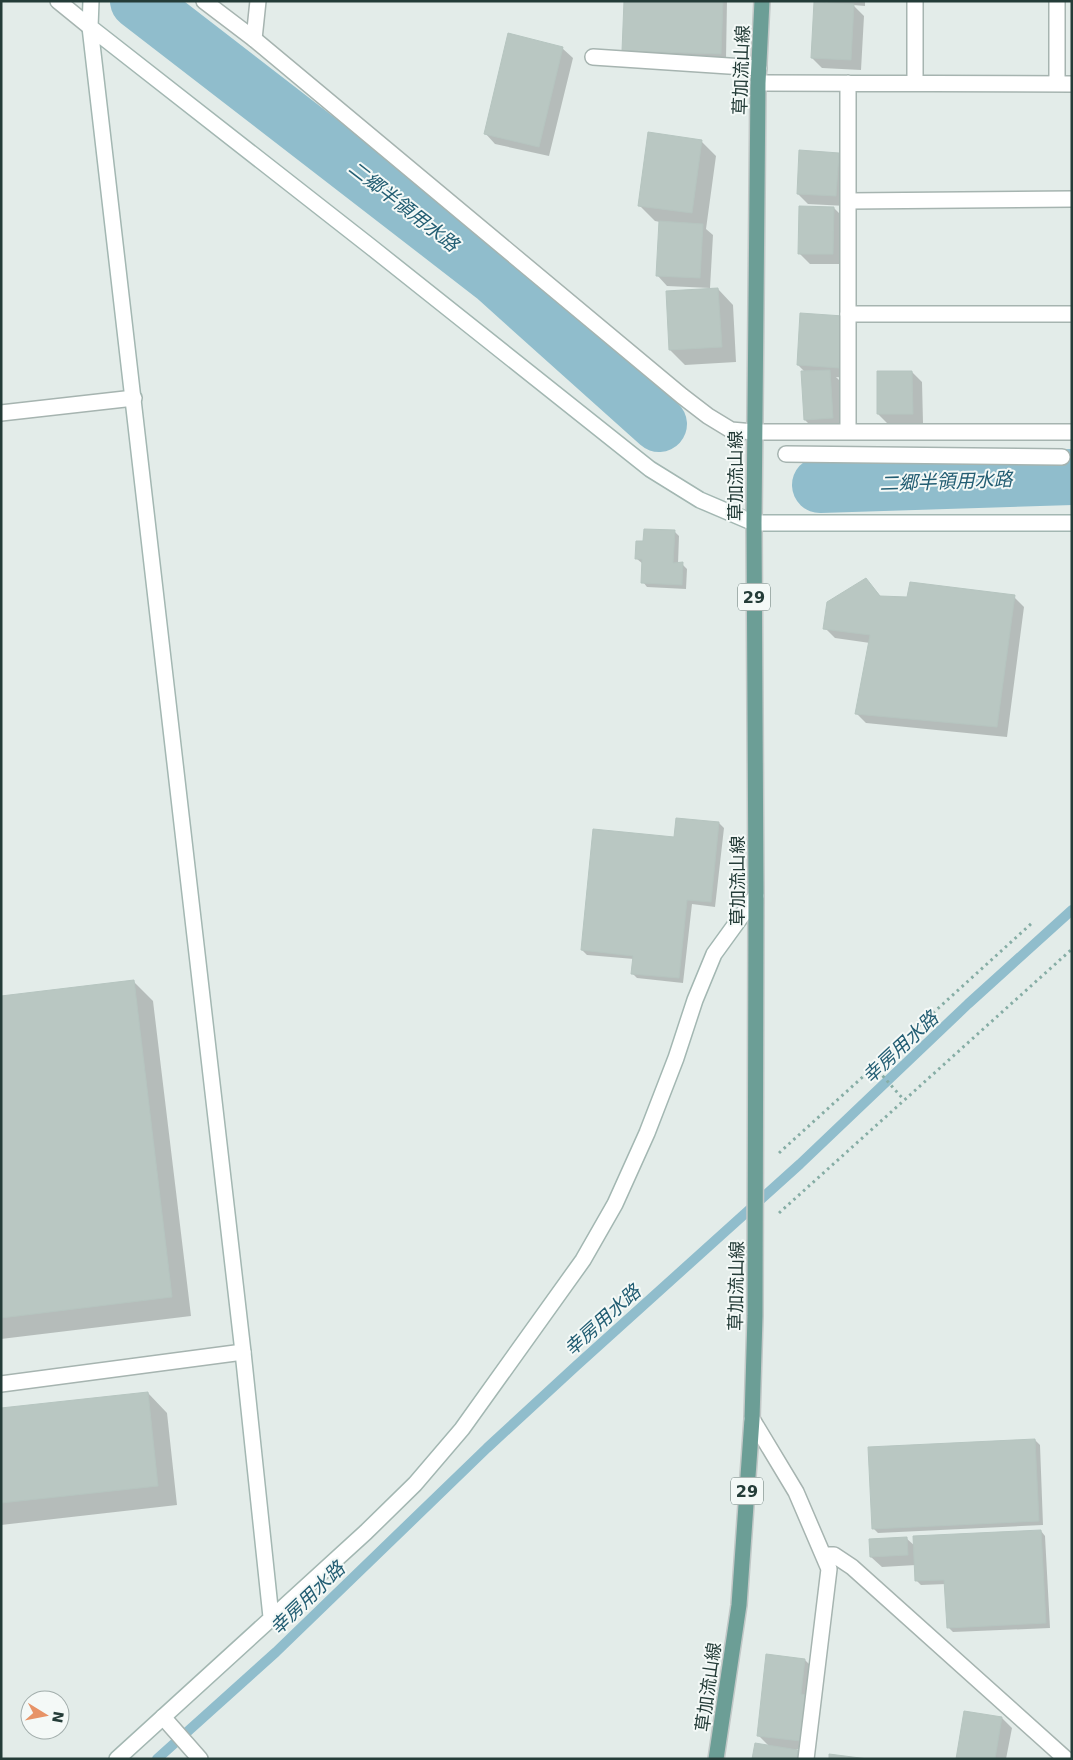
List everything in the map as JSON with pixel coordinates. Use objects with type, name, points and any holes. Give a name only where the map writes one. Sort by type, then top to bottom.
[{"type":"main road","name":"草加流山線","points":[[716,1759],[739,1605],[752,1419],[756,1228],[754,432],[758,76],[762,1]]},
{"type":"street","points":[[58,1],[650,469],[700,500],[754,523],[1072,523]]},
{"type":"street","points":[[91,1],[90,27],[134,398],[271,1617]]},
{"type":"street","points":[[204,1],[254,39],[688,401],[731,430],[754,432],[1072,432]]},
{"type":"street","points":[[254,39],[258,1]]},
{"type":"street","points":[[915,1],[915,83]]},
{"type":"street","points":[[593,56],[758,76],[848,83],[1064,84],[1057,1]]},
{"type":"street","points":[[848,83],[848,432]]},
{"type":"street","points":[[849,201],[1072,199]]},
{"type":"street","points":[[848,314],[1072,314]]},
{"type":"street","points":[[1,413],[134,398]]},
{"type":"street","points":[[786,454],[1062,457]]},
{"type":"street","points":[[117,1759],[366,1532],[415,1484],[462,1429],[583,1260],[614,1204],[647,1133],[676,1058],[695,1000],[714,954],[756,896]]},
{"type":"street","points":[[1,1384],[242,1352]]},
{"type":"street","points":[[752,1419],[796,1492],[829,1569],[806,1759]]},
{"type":"street","points":[[824,1555],[834,1555],[852,1567],[1066,1759]]},
{"type":"street","points":[[163,1717],[200,1759]]},
{"type":"path","points":[[756,1174],[1032,923]]},
{"type":"path","points":[[756,1228],[904,1100],[1072,949]]},
{"type":"path","points":[[874,1066],[904,1100]]},
{"type":"building","points":[[624,1],[723,1],[721,54],[622,51]]},
{"type":"building","points":[[814,2],[854,4],[851,60],[811,58]]},
{"type":"building","points":[[508,33],[563,47],[539,147],[484,134]]},
{"type":"building","points":[[648,132],[702,140],[692,213],[638,206]]},
{"type":"building","points":[[799,150],[839,153],[836,196],[797,194]]},
{"type":"building","points":[[799,206],[834,207],[833,254],[798,254]]},
{"type":"building","points":[[659,221],[703,224],[700,278],[656,276]]},
{"type":"building","points":[[718,288],[722,347],[669,350],[666,291]]},
{"type":"building","points":[[800,313],[843,316],[839,368],[797,365]]},
{"type":"building","points":[[830,370],[833,418],[804,420],[801,371]]},
{"type":"building","points":[[877,371],[912,371],[913,414],[877,414]]},
{"type":"building","points":[[644,529],[675,530],[673,563],[683,562],[682,585],[641,583],[642,559],[635,559],[636,541],[643,541]]},
{"type":"building","points":[[866,578],[880,596],[907,597],[910,582],[1015,595],[997,727],[855,714],[870,635],[823,629],[827,602]]},
{"type":"building","points":[[676,818],[719,822],[711,902],[687,900],[679,978],[631,974],[633,956],[581,950],[593,829],[674,837]]},
{"type":"building","points":[[134,980],[172,1297],[1,1318],[1,996]]},
{"type":"building","points":[[148,1392],[158,1486],[1,1503],[1,1408]]},
{"type":"building","points":[[1035,1439],[1039,1521],[872,1529],[868,1447]]},
{"type":"building","points":[[1041,1530],[1046,1623],[947,1628],[944,1580],[915,1581],[913,1536]]},
{"type":"building","points":[[907,1537],[908,1555],[870,1557],[869,1539]]},
{"type":"building","points":[[766,1654],[805,1659],[801,1694],[807,1695],[801,1741],[757,1736]]},
{"type":"building","points":[[964,1711],[1002,1717],[995,1759],[956,1759]]},
{"type":"building","points":[[755,1743],[798,1750],[797,1759],[752,1759]]},
{"type":"building","points":[[829,1754],[868,1759],[829,1759]]},
{"type":"waterway","name":"二郷半領用水路","points":[[138,1],[494,276],[659,424]]},
{"type":"waterway","name":"二郷半領用水路","points":[[820,485],[1072,477]]},
{"type":"waterway","name":"幸房用水路","points":[[157,1759],[276,1652],[487,1448],[800,1164],[968,1004],[1072,910]]}]
